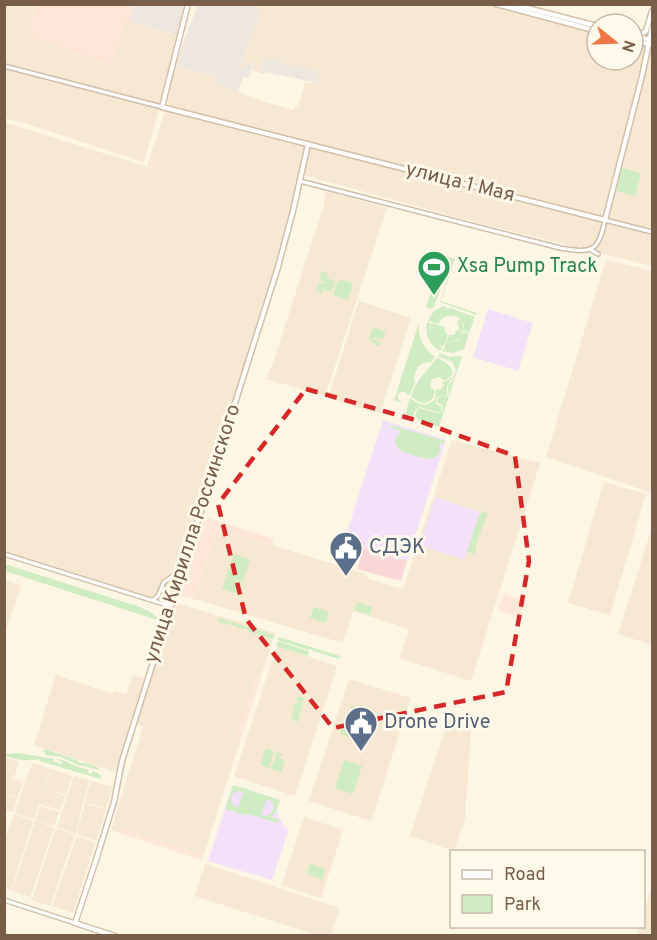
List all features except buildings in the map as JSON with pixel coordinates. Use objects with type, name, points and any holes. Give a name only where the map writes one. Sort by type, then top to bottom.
[{"type":"main road","points":[[163,107],[188,4]]},
{"type":"main road","points":[[496,4],[585,25]]},
{"type":"main road","points":[[512,4],[585,25]]},
{"type":"main road","points":[[605,220],[650,37],[652,11]]},
{"type":"main road","name":"улица 1 Мая","points":[[163,107],[605,220]]},
{"type":"main road","name":"улица Кирилла Россинского","points":[[73,922],[101,844],[114,802],[122,761],[276,276],[308,144]]},
{"type":"main road","points":[[73,922],[115,936]]},
{"type":"street","points":[[4,66],[163,107]]},
{"type":"street","points":[[300,181],[548,246],[572,250],[589,249],[599,243],[605,220]]},
{"type":"street","name":"улица 1 Мая","points":[[605,220],[652,232]]},
{"type":"street","points":[[589,249],[597,254]]},
{"type":"street","points":[[4,554],[170,606]]},
{"type":"street","points":[[152,600],[158,596],[164,582],[182,570]]},
{"type":"street","points":[[4,900],[73,922]]},
{"type":"highlighted area","points":[[306,389],[419,421],[515,456],[529,561],[506,692],[333,728],[246,619],[218,504]]},
{"type":"shaded area","points":[[129,4],[133,6],[129,20],[126,20],[112,65],[28,36],[37,5]]},
{"type":"shaded area","points":[[4,5],[37,5],[28,36],[112,64],[126,19],[178,35],[144,162],[5,118]]},
{"type":"shaded area","points":[[133,5],[185,5],[178,35],[129,20]]},
{"type":"shaded area","points":[[198,5],[255,5],[261,12],[240,66],[246,68],[249,61],[253,63],[252,69],[249,78],[243,77],[238,92],[216,84],[216,77],[176,65]]},
{"type":"shaded area","points":[[255,5],[490,5],[585,30],[585,72],[645,72],[645,46],[652,48],[652,266],[471,221],[303,175],[310,141],[169,105],[167,99],[176,65],[216,77],[217,84],[265,102],[294,110],[295,105],[298,106],[305,82],[317,84],[281,61],[261,68],[262,74],[252,70],[253,63],[249,62],[246,69],[240,66],[261,12],[254,7]]},
{"type":"shaded area","points":[[263,57],[282,60],[281,64],[320,71],[317,83],[265,72],[262,74]]},
{"type":"shaded area","points":[[165,111],[305,146],[278,259],[167,608],[5,556],[4,122],[147,167]]},
{"type":"shaded area","points":[[326,191],[387,208],[325,396],[266,379],[324,205]]},
{"type":"shaded area","points":[[606,260],[652,271],[652,493],[546,457]]},
{"type":"shaded area","points":[[359,301],[411,318],[380,414],[328,398]]},
{"type":"shaded area","points":[[488,309],[533,323],[518,371],[473,357]]},
{"type":"shaded area","points":[[383,420],[446,440],[407,561],[344,541]]},
{"type":"shaded area","points":[[452,440],[540,463],[471,681],[400,658],[409,629],[353,611],[343,643],[194,599],[217,528],[365,574],[369,579],[403,589]]},
{"type":"shaded area","points":[[604,482],[646,494],[610,615],[568,603]]},
{"type":"shaded area","points":[[435,497],[480,512],[464,560],[420,545]]},
{"type":"shaded area","points":[[202,516],[274,539],[272,545],[217,528],[194,599],[177,596],[176,594]]},
{"type":"shaded area","points":[[652,527],[652,645],[618,634]]},
{"type":"shaded area","points":[[364,547],[407,561],[401,581],[357,569]]},
{"type":"shaded area","points":[[5,580],[21,585],[5,634],[4,633]]},
{"type":"shaded area","points":[[504,594],[525,601],[519,617],[498,610]]},
{"type":"shaded area","points":[[174,602],[275,633],[202,860],[111,830],[143,727],[136,725]]},
{"type":"shaded area","points":[[277,646],[337,666],[295,796],[234,776]]},
{"type":"shaded area","points":[[56,675],[112,694],[114,691],[126,694],[133,675],[145,679],[115,772],[34,745]]},
{"type":"shaded area","points":[[255,677],[259,678],[240,742],[235,740]]},
{"type":"shaded area","points":[[349,679],[411,698],[371,821],[309,801]]},
{"type":"shaded area","points":[[451,711],[472,718],[465,818],[454,850],[410,836]]},
{"type":"shaded area","points":[[5,757],[19,762],[15,775],[11,778],[23,782],[17,798],[5,793],[5,776],[11,777],[5,775]]},
{"type":"shaded area","points":[[33,763],[50,769],[40,802],[51,769],[72,776],[66,794],[50,790],[65,796],[60,810],[39,804],[35,818],[31,819],[15,813],[25,782],[31,784],[25,781]]},
{"type":"shaded area","points":[[74,776],[89,780],[84,801],[81,801],[83,802],[76,834],[57,827]]},
{"type":"shaded area","points":[[91,781],[113,787],[106,808],[85,802]]},
{"type":"shaded area","points":[[233,785],[280,800],[276,810],[285,828],[289,829],[272,880],[208,861]]},
{"type":"shaded area","points":[[5,794],[17,799],[13,812],[5,810]]},
{"type":"shaded area","points":[[85,803],[106,810],[96,841],[77,834]]},
{"type":"shaded area","points":[[40,806],[59,812],[54,826],[36,821],[54,828],[30,897],[12,891]]},
{"type":"shaded area","points":[[14,814],[33,821],[11,891],[5,888],[4,843]]},
{"type":"shaded area","points":[[304,817],[343,830],[321,898],[282,885]]},
{"type":"shaded area","points":[[56,828],[75,835],[50,906],[32,900]]},
{"type":"shaded area","points":[[121,828],[202,854],[200,858],[119,832]]},
{"type":"shaded area","points":[[77,836],[95,843],[73,913],[52,906]]},
{"type":"shaded area","points":[[205,864],[340,908],[331,935],[316,935],[195,896]]},
{"type":"shaded area","points":[[652,884],[652,935],[637,935],[639,928],[645,928],[645,909]]},
{"type":"green space","points":[[622,168],[641,173],[635,196],[616,191]]},
{"type":"green space","points":[[440,254],[455,259],[441,301],[477,313],[476,315],[440,302],[452,264],[440,259]]},
{"type":"green space","points":[[440,261],[449,263],[444,279],[440,280],[434,276],[436,276]]},
{"type":"green space","points":[[322,271],[328,273],[327,278],[335,281],[331,292],[324,289],[322,293],[316,291],[318,284],[326,284],[320,279]]},
{"type":"green space","name":"Xsa Pump Track","points":[[435,280],[442,285],[434,307],[431,309],[426,307]]},
{"type":"green space","points":[[338,281],[353,283],[348,300],[333,295]]},
{"type":"green space","points":[[443,306],[448,308],[441,311],[450,308],[475,317],[469,333],[459,330],[457,323],[460,319],[454,316],[445,317],[438,324],[432,322],[432,319],[431,322],[428,321],[434,311]]},
{"type":"green space","points":[[427,322],[430,323],[430,333],[431,323],[444,327],[448,335],[443,347],[435,342],[442,348],[440,351],[429,339]]},
{"type":"green space","points":[[419,323],[422,342],[435,357],[431,362],[423,363],[418,367],[414,376],[415,383],[409,396],[405,392],[398,394],[401,403],[394,400]]},
{"type":"green space","points":[[373,327],[386,332],[383,339],[374,337],[373,339],[381,342],[379,347],[369,340]]},
{"type":"green space","points":[[457,330],[463,332],[460,338],[450,342],[459,340],[464,332],[469,334],[464,349],[453,353],[442,351],[446,349],[444,348],[449,335],[454,335]]},
{"type":"green space","points":[[440,353],[449,357],[462,356],[439,427],[418,420],[415,416],[419,408],[438,413],[443,411],[443,406],[437,402],[437,399],[449,395],[448,386],[456,370],[452,361],[439,355]]},
{"type":"green space","points":[[437,358],[451,368],[452,374],[444,381],[439,377],[432,379],[430,387],[435,391],[433,398],[425,403],[419,402],[411,396],[413,391]]},
{"type":"green space","points":[[455,370],[454,375],[447,385],[447,395],[438,396],[436,399],[436,404],[442,407],[442,411],[420,407],[416,409],[413,416],[405,415],[410,398],[420,404],[429,404],[435,399],[436,389],[440,390],[444,386],[442,382],[448,380]]},
{"type":"green space","points":[[391,425],[445,441],[444,444],[439,443],[440,451],[434,458],[410,454],[398,448],[395,443],[401,431],[390,427]]},
{"type":"green space","points":[[482,511],[487,513],[487,516],[477,540],[475,554],[467,552],[480,513],[482,514]]},
{"type":"green space","points":[[234,554],[250,559],[243,582],[226,577]]},
{"type":"green space","points":[[8,565],[140,607],[160,621],[5,571],[5,566]]},
{"type":"green space","points":[[226,578],[241,583],[238,594],[222,589]]},
{"type":"green space","points":[[357,602],[372,607],[370,615],[354,610]]},
{"type":"green space","points":[[314,607],[329,612],[326,623],[310,618]]},
{"type":"green space","points":[[219,618],[274,635],[273,639],[248,631],[246,628],[242,629],[218,622]]},
{"type":"green space","points":[[279,637],[340,656],[339,659],[278,640]]},
{"type":"green space","points":[[278,641],[308,651],[308,656],[276,646]]},
{"type":"green space","points":[[298,696],[304,698],[298,722],[291,719],[295,708],[292,707],[301,702],[296,700]]},
{"type":"green space","points":[[350,705],[371,712],[361,741],[340,734],[345,717],[355,718]]},
{"type":"green space","points":[[266,748],[274,751],[269,768],[261,765]]},
{"type":"green space","points":[[45,749],[77,760],[79,763],[93,765],[100,770],[78,765],[61,757],[46,755],[43,751]]},
{"type":"green space","points":[[277,752],[283,754],[280,759],[285,761],[281,772],[271,769]]},
{"type":"green space","points":[[19,753],[54,759],[54,762],[62,764],[56,759],[60,759],[90,770],[87,771],[89,773],[93,773],[92,770],[101,775],[101,779],[39,761],[39,759],[26,760],[5,756],[5,754]]},
{"type":"green space","points":[[344,760],[362,766],[353,794],[335,788]]},
{"type":"green space","points":[[233,785],[280,800],[276,812],[271,817],[280,820],[278,823],[225,809]],"holes":[[[238,791],[244,792],[238,808],[231,799],[232,794]],[[267,799],[273,803],[274,808],[271,814],[264,816],[261,815]]]},
{"type":"green space","points":[[310,864],[325,869],[322,879],[307,874]]},
{"type":"place","name":"Xsa Pump Track","points":[[434,296]]},
{"type":"place","name":"СДЭК","points":[[346,577]]},
{"type":"place","name":"Drone Drive","points":[[361,752]]}]
